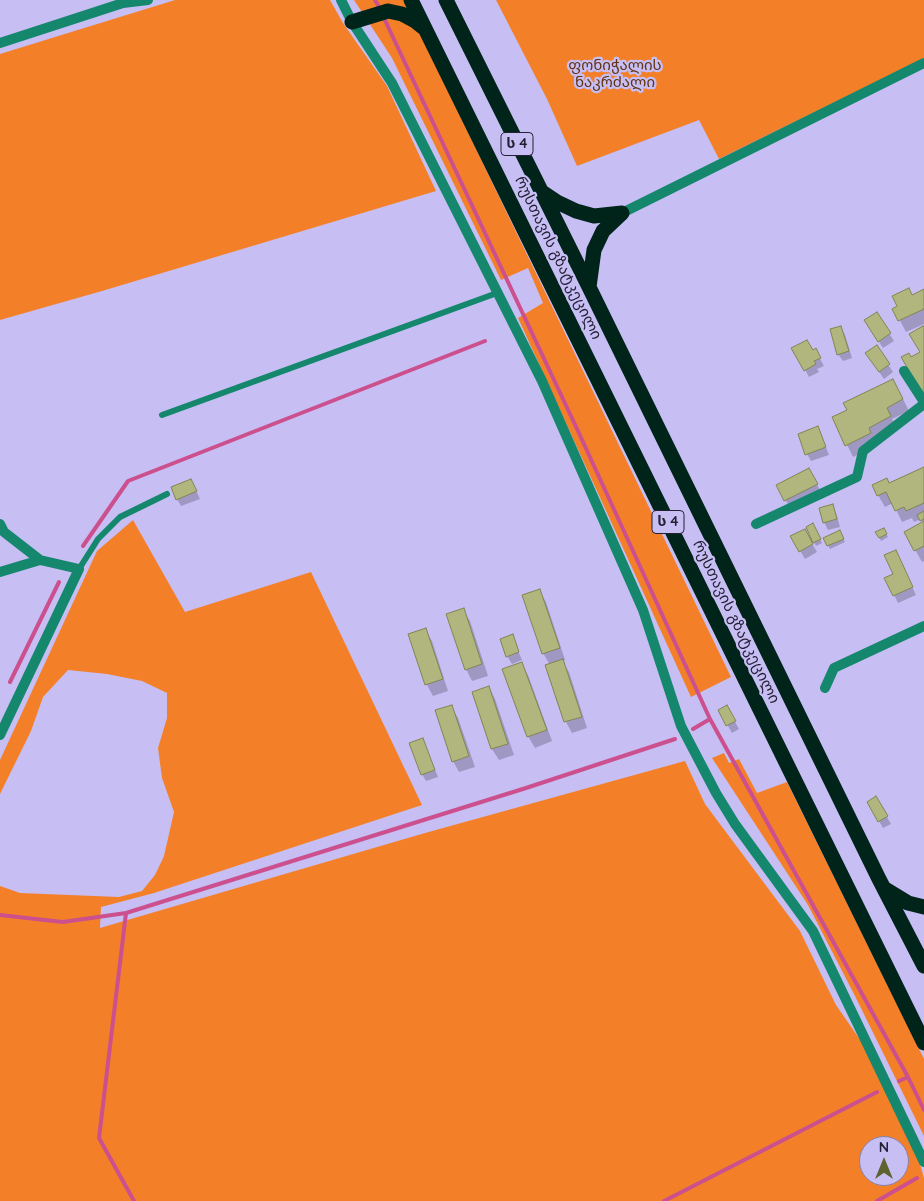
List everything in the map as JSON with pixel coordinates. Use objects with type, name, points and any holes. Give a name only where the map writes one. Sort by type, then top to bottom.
[{"type":"highway","name":"რუსთავის გზატკეცილი","points":[[411,0],[924,1043]]},
{"type":"highway","name":"რუსთავის გზატკეცილი","points":[[446,0],[924,966]]},
{"type":"highway","points":[[359,20],[390,5],[426,30]]},
{"type":"highway","points":[[540,190],[557,202],[576,211],[594,216],[622,213]]},
{"type":"highway","points":[[589,287],[594,250],[603,231],[622,213]]},
{"type":"highway","points":[[884,888],[908,903],[924,907]]},
{"type":"street","points":[[0,43],[122,2],[148,0]]},
{"type":"street","points":[[341,0],[359,20],[542,381],[643,610],[681,726],[716,793],[735,824],[813,931],[924,1162]]},
{"type":"street","points":[[622,213],[652,200],[924,63]]},
{"type":"street","points":[[756,524],[857,477],[863,451],[924,403],[904,371]]},
{"type":"street","points":[[0,524],[4,532],[40,560],[79,569],[0,735]]},
{"type":"street","points":[[0,572],[40,560]]},
{"type":"street","points":[[825,688],[834,668],[924,626]]},
{"type":"lane","points":[[162,415],[497,293]]},
{"type":"lane","points":[[79,569],[98,539],[120,517],[167,494]]},
{"type":"green space","points":[[175,0],[330,0],[343,23],[387,86],[436,191],[0,320],[0,54]]},
{"type":"green space","points":[[354,0],[404,0],[731,677],[691,697],[518,318],[543,303],[528,268],[501,280],[392,58]]},
{"type":"green space","name":"ფონიჭალის ნაკრძალი","points":[[496,0],[924,0],[924,58],[719,159],[699,120],[577,166],[547,99]]},
{"type":"green space","points":[[133,520],[185,612],[311,572],[422,805],[154,893],[101,907],[100,928],[425,833],[685,761],[705,804],[800,931],[836,1005],[870,1054],[913,1140],[924,1178],[924,1201],[0,1201],[0,886],[20,893],[119,897],[142,891],[155,875],[164,856],[174,812],[162,778],[158,748],[167,718],[167,693],[142,681],[107,674],[68,670],[43,697],[31,731],[0,794],[0,760],[97,551]]},
{"type":"green space","points":[[724,753],[729,763],[739,759],[757,793],[787,782],[924,1059],[924,1136],[808,905],[712,758]]},
{"type":"building","points":[[909,288],[912,295],[924,289],[924,309],[898,321],[892,309],[897,306],[892,296]]},
{"type":"building","points":[[877,312],[891,333],[878,342],[864,320]]},
{"type":"building","points":[[841,326],[849,351],[837,355],[830,329]]},
{"type":"building","points":[[923,326],[924,396],[901,357],[909,353],[911,357],[920,352],[909,334]]},
{"type":"building","points":[[807,340],[813,350],[816,348],[821,358],[814,361],[816,364],[804,371],[791,348]]},
{"type":"building","points":[[877,345],[890,364],[879,372],[865,353]]},
{"type":"building","points":[[893,379],[903,399],[887,408],[891,416],[869,428],[871,433],[845,446],[832,417],[847,410],[843,403]]},
{"type":"building","points":[[818,426],[826,447],[805,455],[798,434]]},
{"type":"building","points":[[924,467],[924,503],[906,511],[904,507],[895,511],[886,492],[877,496],[872,485],[887,478],[889,483]]},
{"type":"building","points":[[809,468],[818,484],[784,501],[776,485]]},
{"type":"building","points":[[191,479],[197,491],[176,500],[171,487]]},
{"type":"building","points":[[833,504],[837,519],[823,523],[819,508]]},
{"type":"building","points":[[924,511],[924,519],[920,521],[917,515]]},
{"type":"building","points":[[924,521],[924,546],[914,551],[904,532]]},
{"type":"building","points":[[813,523],[821,539],[813,543],[806,527]]},
{"type":"building","points":[[884,528],[887,534],[879,538],[875,532]]},
{"type":"building","points":[[805,529],[813,544],[799,552],[790,536]]},
{"type":"building","points":[[840,530],[844,539],[827,546],[823,538]]},
{"type":"building","points":[[896,550],[913,587],[893,596],[884,578],[893,574],[884,555]]},
{"type":"building","points":[[540,589],[560,648],[542,654],[522,595]]},
{"type":"building","points":[[464,608],[482,664],[465,670],[446,614]]},
{"type":"building","points":[[426,628],[443,679],[425,685],[408,634]]},
{"type":"building","points":[[513,634],[519,652],[506,657],[500,639]]},
{"type":"building","points":[[563,659],[582,717],[564,722],[545,665]]},
{"type":"building","points":[[522,662],[547,730],[527,737],[502,669]]},
{"type":"building","points":[[489,686],[508,744],[491,749],[472,692]]},
{"type":"building","points":[[452,705],[469,756],[452,762],[435,710]]},
{"type":"building","points":[[727,705],[736,721],[726,726],[718,710]]},
{"type":"building","points":[[423,738],[435,770],[421,775],[409,743]]},
{"type":"building","points":[[876,796],[888,816],[878,822],[867,802]]},
{"type":"waterway","points":[[375,0],[380,9]]},
{"type":"waterway","points":[[383,16],[578,431],[710,719],[908,1077],[924,1110]]},
{"type":"waterway","points":[[83,546],[128,481],[485,341]]},
{"type":"waterway","points":[[10,682],[59,582]]},
{"type":"waterway","points":[[693,729],[710,719]]},
{"type":"waterway","points":[[0,915],[63,922],[126,913],[526,788],[675,739]]},
{"type":"waterway","points":[[126,913],[99,1138],[134,1201]]},
{"type":"waterway","points":[[899,1081],[908,1077]]},
{"type":"waterway","points":[[664,1201],[877,1092]]},
{"type":"waterway","points":[[877,1201],[917,1178]]}]
